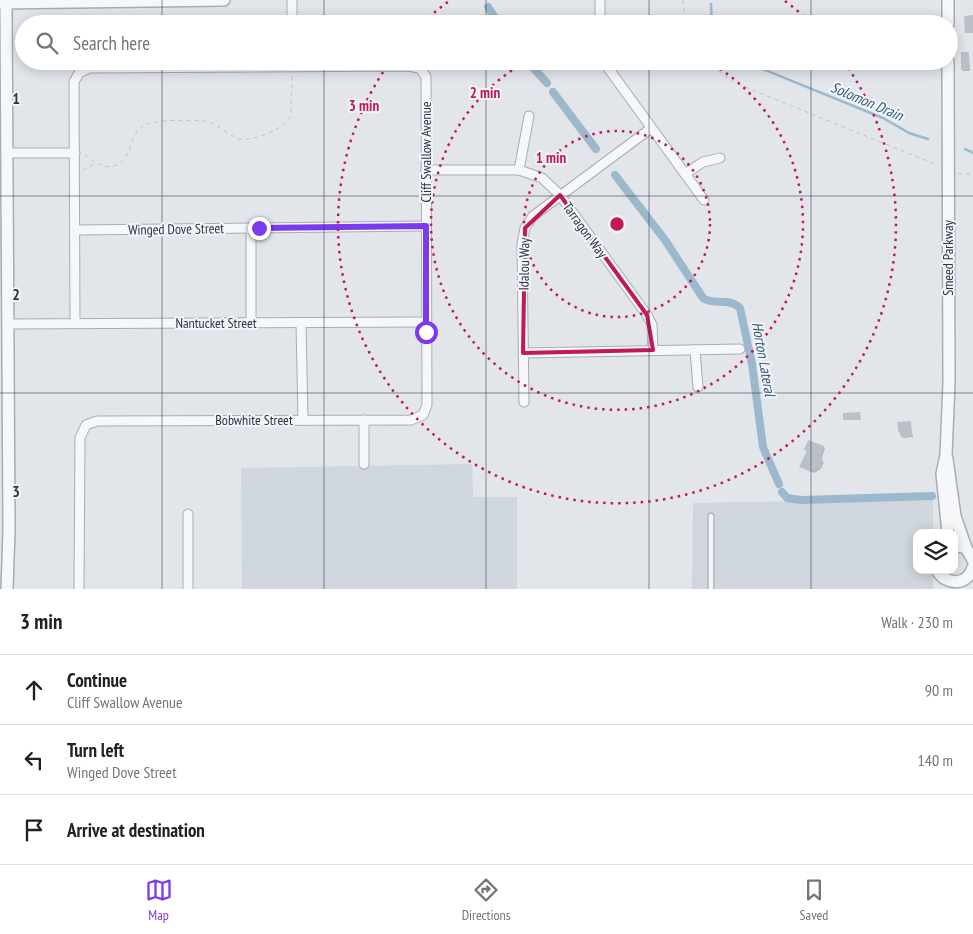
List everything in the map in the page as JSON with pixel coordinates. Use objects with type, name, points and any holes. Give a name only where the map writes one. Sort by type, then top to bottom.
[{"type":"street","points":[[7,589],[10,531],[3,324],[7,153],[3,3],[224,0]]},
{"type":"street","points":[[292,0],[292,15]]},
{"type":"street","points":[[600,0],[600,15]]},
{"type":"street","points":[[948,0],[948,15]]},
{"type":"street","points":[[75,323],[74,82],[79,73],[85,70]]},
{"type":"street","name":"Cliff Swallow Avenue","points":[[422,70],[426,77],[427,405],[423,415]]},
{"type":"street","points":[[609,70],[650,129],[704,200]]},
{"type":"street","name":"Smeed Parkway","points":[[948,70],[949,384],[946,455],[942,474],[948,529]]},
{"type":"street","points":[[519,170],[529,116]]},
{"type":"street","name":"Idalou Way","points":[[524,402],[522,244],[525,228],[533,216],[650,129]]},
{"type":"street","points":[[7,153],[74,153]]},
{"type":"street","points":[[685,174],[703,162],[720,158]]},
{"type":"street","name":"Tarragon Way","points":[[426,170],[519,170],[542,178],[560,195],[647,315],[652,325],[652,350]]},
{"type":"street","name":"Winged Dove Street","points":[[76,230],[426,226]]},
{"type":"street","points":[[251,228],[251,323]]},
{"type":"street","name":"Nantucket Street","points":[[3,324],[426,322]]},
{"type":"street","points":[[301,323],[303,420]]},
{"type":"street","points":[[523,353],[740,349]]},
{"type":"street","points":[[695,350],[698,387]]},
{"type":"street","name":"Bobwhite Street","points":[[79,589],[80,438],[86,425],[97,421],[411,420],[423,415]]},
{"type":"street","points":[[364,420],[364,464]]},
{"type":"street","name":"Smeed Parkway","points":[[946,455],[955,516],[967,553]]},
{"type":"street","points":[[188,514],[188,589]]},
{"type":"street","points":[[938,574],[942,589]]},
{"type":"street","points":[[941,574],[951,582],[966,577]]},
{"type":"lane","points":[[711,516],[711,589]]},
{"type":"path","points":[[683,0],[685,15]]},
{"type":"path","points":[[85,154],[95,163],[108,167],[120,163],[128,154],[136,132],[143,126],[152,123],[204,121],[242,140],[275,130],[284,125],[291,116],[292,70]]},
{"type":"path","points":[[718,70],[735,83],[936,164]]},
{"type":"path","points":[[81,170],[95,163]]},
{"type":"path","points":[[957,174],[973,174]]},
{"type":"highlighted area","points":[[560,195],[647,315],[653,350],[523,353],[525,228]]},
{"type":"shaded area","points":[[472,464],[473,497],[517,497],[517,589],[242,589],[241,468]]},
{"type":"shaded area","points":[[933,499],[933,529],[913,529],[913,574],[933,574],[933,589],[692,589],[693,503]]},
{"type":"building","points":[[973,15],[973,33],[965,33],[964,16]]},
{"type":"building","points":[[961,52],[969,52],[969,70],[961,70]]},
{"type":"building","points":[[860,412],[861,420],[843,420],[843,413]]},
{"type":"building","points":[[911,421],[912,436],[901,437],[897,422]]},
{"type":"building","points":[[808,440],[824,446],[820,459],[823,460],[820,469],[817,468],[812,472],[799,467],[807,451],[804,450]]},
{"type":"waterway","name":"Solomon Drain","points":[[711,4],[712,15]]},
{"type":"waterway","name":"Horton Lateral","points":[[488,7],[493,15]]},
{"type":"waterway","name":"Horton Lateral","points":[[535,70],[547,83]]},
{"type":"waterway","name":"Solomon Drain","points":[[765,70],[883,118],[909,133],[928,139]]},
{"type":"waterway","name":"Horton Lateral","points":[[553,92],[596,149]]},
{"type":"waterway","name":"Solomon Drain","points":[[965,149],[973,153]]},
{"type":"waterway","name":"Horton Lateral","points":[[615,175],[665,240],[703,298],[731,303],[740,308],[752,364],[763,447],[779,484]]},
{"type":"waterway","name":"Horton Lateral","points":[[782,492],[787,498],[801,500],[932,496]]},
{"type":"route","points":[[259,228],[426,226],[426,332]]}]
